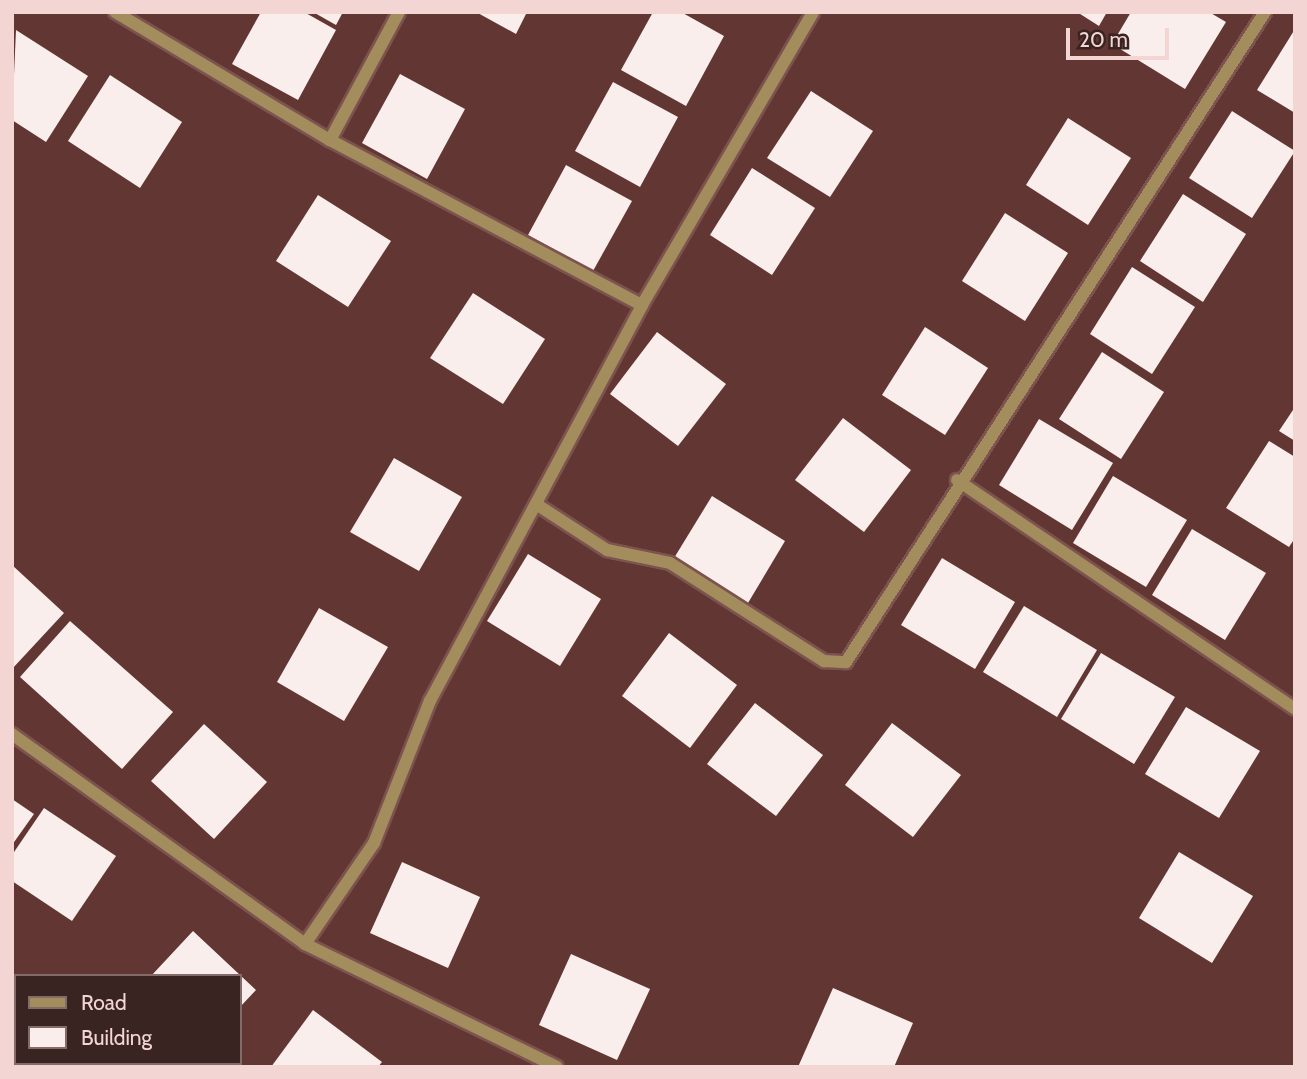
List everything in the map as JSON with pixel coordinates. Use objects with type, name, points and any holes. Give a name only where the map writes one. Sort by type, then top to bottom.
[{"type":"street","points":[[115,12],[330,140],[642,305]]},
{"type":"street","points":[[330,140],[398,12]]},
{"type":"street","points":[[305,944],[374,843],[430,701],[642,305],[813,12]]},
{"type":"street","points":[[536,504],[607,550],[670,563],[824,661],[846,662],[957,480],[1265,12]]},
{"type":"street","points":[[957,480],[1295,709]]},
{"type":"street","points":[[12,734],[305,944],[557,1067]]},
{"type":"building","points":[[261,12],[304,12],[336,30],[298,100],[232,64]]},
{"type":"building","points":[[313,12],[343,12],[336,25]]},
{"type":"building","points":[[476,12],[527,12],[516,34]]},
{"type":"building","points":[[653,12],[681,12],[724,36],[686,106],[621,70]]},
{"type":"building","points":[[1077,12],[1107,12],[1099,26]]},
{"type":"building","points":[[1131,12],[1209,12],[1226,22],[1185,89],[1112,44]]},
{"type":"building","points":[[1295,29],[1295,113],[1257,90]]},
{"type":"building","points":[[16,30],[88,76],[46,142],[12,120]]},
{"type":"building","points":[[400,74],[465,109],[427,179],[362,143]]},
{"type":"building","points":[[110,75],[182,122],[140,188],[68,141]]},
{"type":"building","points":[[613,82],[678,117],[640,187],[575,151]]},
{"type":"building","points":[[811,91],[873,131],[830,197],[767,158]]},
{"type":"building","points":[[1232,111],[1295,151],[1252,218],[1189,178]]},
{"type":"building","points":[[1068,118],[1131,158],[1088,225],[1026,185]]},
{"type":"building","points":[[566,165],[632,201],[593,271],[528,235]]},
{"type":"building","points":[[752,168],[815,208],[772,275],[710,235]]},
{"type":"building","points":[[1183,194],[1246,234],[1203,302],[1140,261]]},
{"type":"building","points":[[318,195],[391,241],[348,307],[276,261]]},
{"type":"building","points":[[1005,213],[1068,253],[1025,321],[962,281]]},
{"type":"building","points":[[1132,267],[1195,307],[1152,374],[1090,334]]},
{"type":"building","points":[[473,293],[545,339],[503,404],[430,358]]},
{"type":"building","points":[[925,327],[988,368],[945,435],[882,395]]},
{"type":"building","points":[[657,332],[726,384],[678,446],[610,394]]},
{"type":"building","points":[[1102,352],[1164,392],[1121,459],[1059,419]]},
{"type":"building","points":[[1295,407],[1295,441],[1279,431]]},
{"type":"building","points":[[843,418],[911,470],[864,532],[795,480]]},
{"type":"building","points":[[1039,419],[1113,463],[1072,530],[999,485]]},
{"type":"building","points":[[1269,441],[1295,457],[1295,538],[1289,547],[1226,508]]},
{"type":"building","points":[[394,458],[462,497],[419,571],[350,532]]},
{"type":"building","points":[[1113,476],[1187,520],[1146,587],[1073,543]]},
{"type":"building","points":[[712,496],[785,541],[745,608],[671,563]]},
{"type":"building","points":[[1192,529],[1266,573],[1225,640],[1152,595]]},
{"type":"building","points":[[528,554],[601,599],[560,666],[487,621]]},
{"type":"building","points":[[942,558],[1015,602],[975,669],[901,625]]},
{"type":"building","points":[[12,565],[64,613],[12,669]]},
{"type":"building","points":[[1024,606],[1097,650],[1057,717],[983,672]]},
{"type":"building","points":[[319,608],[388,647],[344,721],[277,682]]},
{"type":"building","points":[[70,621],[173,712],[122,769],[20,677]]},
{"type":"building","points":[[669,633],[737,685],[690,748],[622,696]]},
{"type":"building","points":[[1101,653],[1175,697],[1134,764],[1061,719]]},
{"type":"building","points":[[755,703],[823,755],[776,816],[707,764]]},
{"type":"building","points":[[1186,707],[1260,751],[1219,818],[1145,774]]},
{"type":"building","points":[[892,723],[961,775],[913,837],[845,785]]},
{"type":"building","points":[[204,724],[267,782],[214,839],[151,781]]},
{"type":"building","points":[[12,799],[34,814],[12,845]]},
{"type":"building","points":[[44,808],[116,856],[72,921],[12,881],[12,855]]},
{"type":"building","points":[[1179,852],[1253,896],[1212,963],[1139,918]]},
{"type":"building","points":[[402,862],[480,897],[448,968],[370,933]]},
{"type":"building","points":[[193,931],[239,974],[153,974]]},
{"type":"building","points":[[571,954],[650,989],[617,1060],[539,1025]]},
{"type":"building","points":[[242,977],[256,990],[242,1005]]},
{"type":"building","points":[[833,988],[913,1023],[894,1067],[798,1067]]},
{"type":"building","points":[[313,1010],[382,1062],[378,1067],[271,1067]]}]
